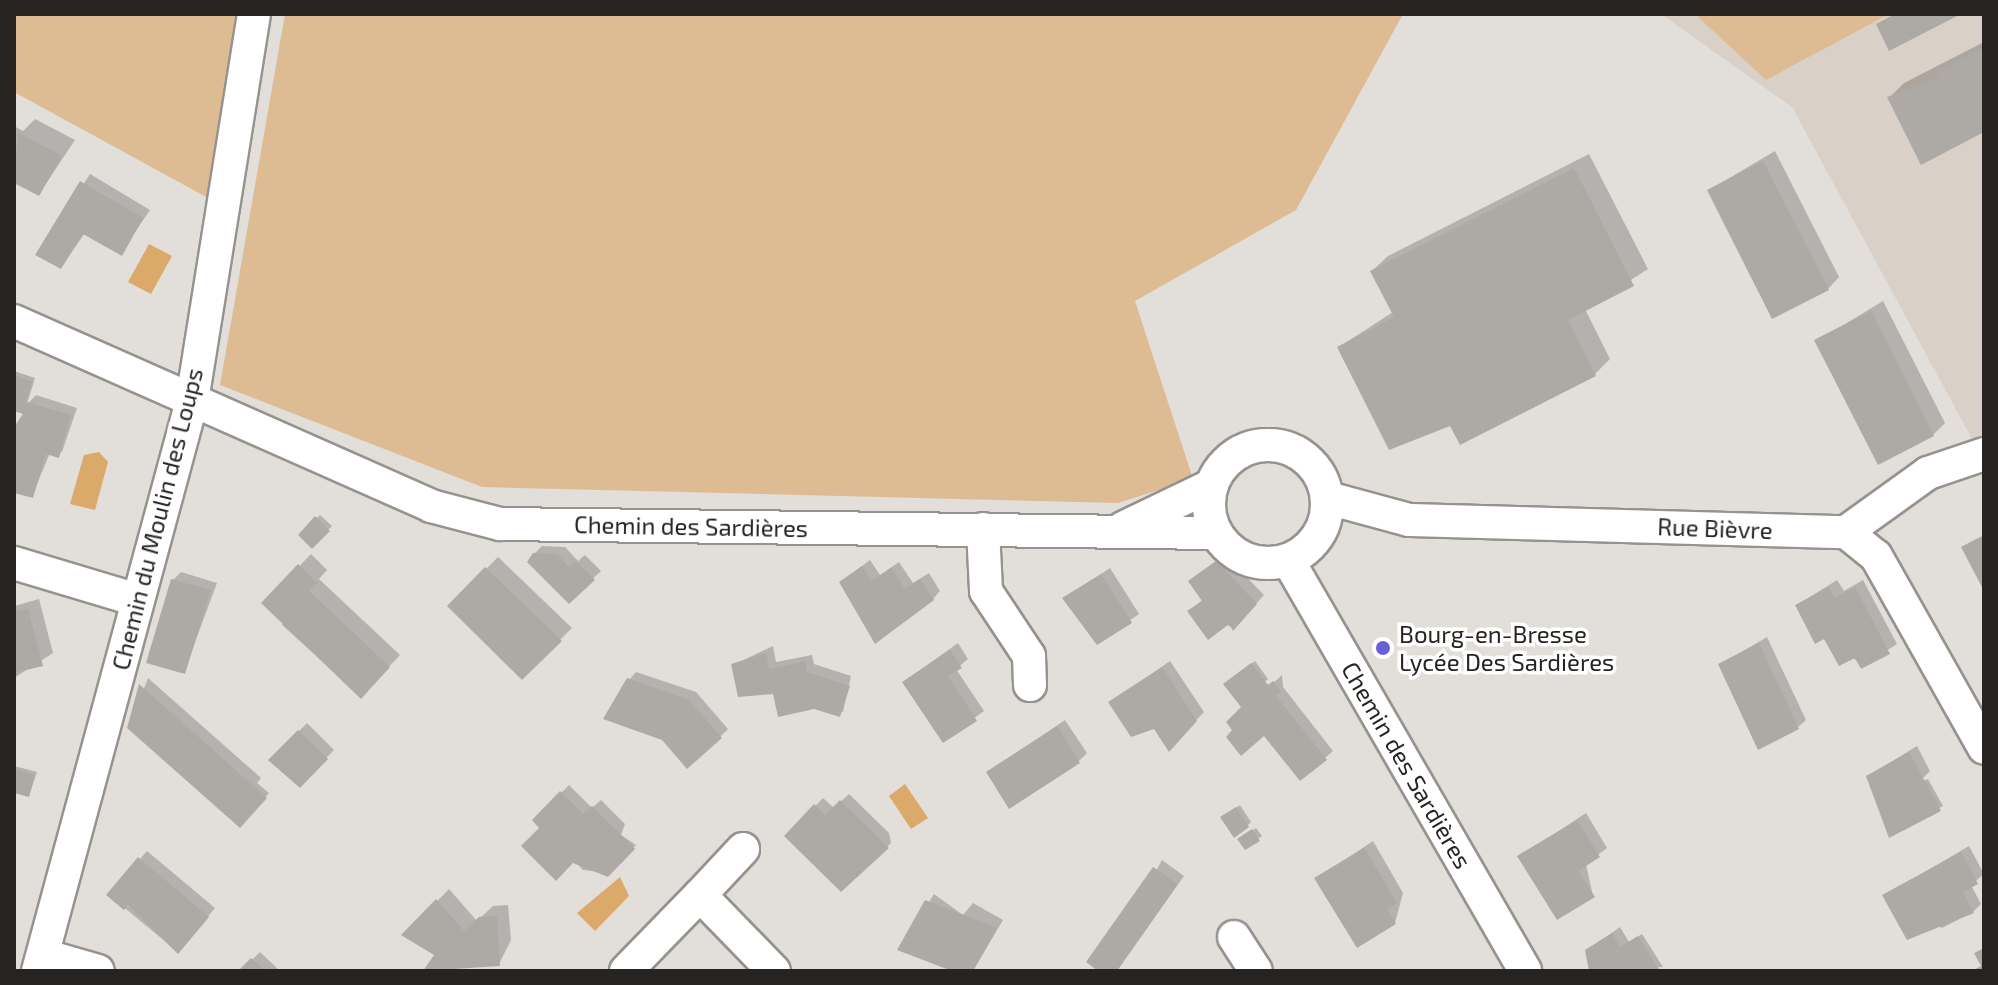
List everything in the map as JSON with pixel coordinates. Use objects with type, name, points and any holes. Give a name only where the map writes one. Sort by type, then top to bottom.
[{"type":"street","name":"Chemin du Moulin des Loups","points":[[40,963],[192,401],[254,14]]},
{"type":"street","name":"Chemin des Sardières","points":[[14,321],[431,506],[500,524],[1216,533]]},
{"type":"street","points":[[1117,531],[1210,486],[1235,454],[1282,445],[1318,470],[1328,498],[1317,537],[1288,560],[1247,559],[1216,533],[1210,486]]},
{"type":"street","points":[[1984,454],[1928,473],[1846,532],[1876,556],[1984,748]]},
{"type":"street","name":"Rue Bièvre","points":[[1328,498],[1409,520],[1846,532]]},
{"type":"street","points":[[983,529],[986,591],[1029,656],[1030,685]]},
{"type":"street","name":"Chemin des Sardières","points":[[1288,560],[1525,971]]},
{"type":"street","points":[[14,563],[137,600]]},
{"type":"street","points":[[626,971],[743,849]]},
{"type":"street","points":[[700,895],[774,971]]},
{"type":"street","points":[[1234,937],[1256,971]]},
{"type":"street","points":[[40,963],[98,971]]},
{"type":"shaded area","points":[[14,14],[239,14],[208,198],[14,92]]},
{"type":"shaded area","points":[[285,14],[1403,14],[1296,210],[1135,301],[1193,479],[1118,503],[482,487],[220,385]]},
{"type":"shaded area","points":[[1661,14],[1984,14],[1984,461],[1792,107]]},
{"type":"shaded area","points":[[1695,14],[1889,14],[1766,80]]},
{"type":"shaded area","points":[[149,244],[172,256],[151,294],[128,282]]},
{"type":"shaded area","points":[[99,452],[108,462],[95,510],[70,504],[84,455]]},
{"type":"shaded area","points":[[905,784],[928,818],[911,829],[889,796]]},
{"type":"shaded area","points":[[620,877],[629,896],[595,931],[577,913]]},
{"type":"building","points":[[1895,14],[1961,14],[1889,51],[1876,24]]},
{"type":"building","points":[[1984,47],[1984,132],[1921,165],[1887,97],[1939,78],[1936,72]]},
{"type":"building","points":[[18,133],[62,156],[39,196],[14,183]]},
{"type":"building","points":[[1763,161],[1829,290],[1772,319],[1707,190]]},
{"type":"building","points":[[1574,168],[1634,286],[1568,320],[1596,376],[1460,445],[1450,426],[1389,450],[1337,347],[1394,317],[1370,271]]},
{"type":"building","points":[[80,181],[143,218],[122,256],[83,234],[61,269],[35,255]]},
{"type":"building","points":[[1871,311],[1934,436],[1878,465],[1814,340]]},
{"type":"building","points":[[14,375],[32,381],[26,402],[71,415],[59,458],[46,454],[33,498],[14,493],[14,427],[23,414],[14,411]]},
{"type":"building","points":[[315,516],[330,531],[312,549],[298,535]]},
{"type":"building","points":[[1984,535],[1984,591],[1961,547]]},
{"type":"building","points":[[533,553],[557,554],[569,567],[576,561],[595,580],[569,604],[527,562]]},
{"type":"building","points":[[1216,561],[1257,604],[1233,631],[1229,624],[1208,640],[1187,611],[1202,601],[1188,581]]},
{"type":"building","points":[[298,564],[317,583],[309,591],[390,667],[361,699],[261,603]]},
{"type":"building","points":[[862,566],[871,581],[891,568],[905,589],[920,579],[934,600],[875,644],[839,582]]},
{"type":"building","points":[[485,567],[562,641],[522,680],[447,606]]},
{"type":"building","points":[[1101,574],[1132,623],[1097,645],[1062,598]]},
{"type":"building","points":[[171,579],[211,590],[185,674],[146,663]]},
{"type":"building","points":[[1829,587],[1835,598],[1855,587],[1890,654],[1861,669],[1855,658],[1839,666],[1824,639],[1815,644],[1795,605]]},
{"type":"building","points":[[28,609],[43,666],[18,672],[14,682],[14,611]]},
{"type":"building","points":[[1759,643],[1799,729],[1758,750],[1718,664]]},
{"type":"building","points":[[950,650],[962,668],[948,676],[977,721],[943,743],[902,682]]},
{"type":"building","points":[[766,653],[769,669],[805,661],[807,672],[850,686],[840,717],[814,709],[778,717],[773,694],[738,697],[731,664]]},
{"type":"building","points":[[1251,663],[1268,685],[1273,681],[1281,692],[1276,696],[1327,760],[1300,781],[1264,736],[1241,756],[1226,737],[1232,730],[1226,722],[1241,707],[1223,684]]},
{"type":"building","points":[[1162,667],[1197,721],[1169,752],[1154,729],[1131,737],[1108,702]]},
{"type":"building","points":[[627,678],[689,700],[722,738],[687,769],[662,740],[603,719]]},
{"type":"building","points":[[139,684],[267,798],[240,828],[127,728]]},
{"type":"building","points":[[1057,726],[1080,763],[1009,809],[986,772]]},
{"type":"building","points":[[298,730],[328,759],[300,788],[268,760]]},
{"type":"building","points":[[1909,752],[1941,811],[1889,838],[1866,776]]},
{"type":"building","points":[[14,769],[35,775],[29,797],[14,793]]},
{"type":"building","points":[[560,791],[583,814],[592,806],[635,849],[608,877],[573,863],[556,881],[521,846],[539,828],[532,820]]},
{"type":"building","points":[[840,800],[889,848],[841,892],[784,836],[814,804],[825,815]]},
{"type":"building","points":[[1236,807],[1249,827],[1234,838],[1220,817]]},
{"type":"building","points":[[1577,820],[1600,857],[1578,871],[1595,897],[1557,920],[1517,856]]},
{"type":"building","points":[[1252,829],[1260,841],[1245,850],[1237,839]]},
{"type":"building","points":[[1364,848],[1397,903],[1387,909],[1396,924],[1357,948],[1314,878]]},
{"type":"building","points":[[1961,852],[1978,884],[1963,892],[1974,913],[1907,940],[1882,895]]},
{"type":"building","points":[[138,857],[209,917],[178,954],[128,905],[124,910],[106,895]]},
{"type":"building","points":[[1153,867],[1178,884],[1117,971],[1098,971],[1086,962]]},
{"type":"building","points":[[436,899],[464,931],[479,917],[497,916],[500,966],[423,971],[434,955],[401,935]]},
{"type":"building","points":[[925,900],[997,928],[973,971],[952,971],[897,950]]},
{"type":"building","points":[[1612,933],[1620,947],[1638,936],[1660,971],[1589,971],[1585,950]]},
{"type":"building","points":[[1984,948],[1984,971],[1972,971],[1981,966],[1974,953]]},
{"type":"building","points":[[251,958],[265,971],[238,971]]},
{"type":"place","name":"Bourg-en-Bresse Lycée Des Sardières","points":[[1383,648]]}]
